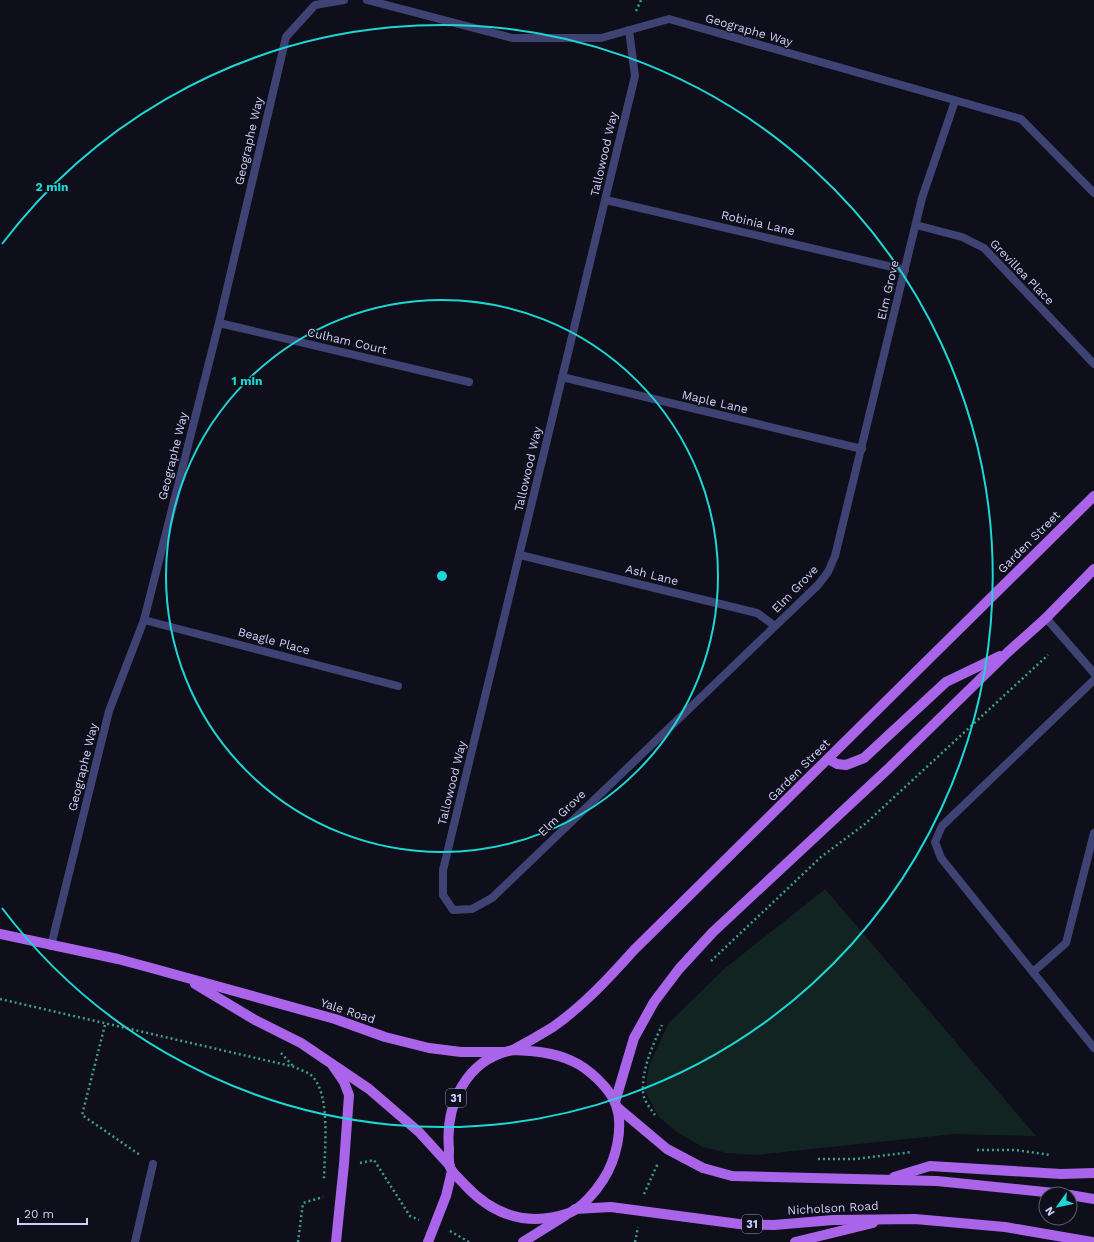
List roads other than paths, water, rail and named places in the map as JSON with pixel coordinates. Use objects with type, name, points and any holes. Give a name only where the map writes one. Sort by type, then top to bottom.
[{"type":"main road","name":"Garden Street","points":[[509,1051],[553,1026],[585,1002],[640,945],[1094,496]]},
{"type":"main road","points":[[1038,1191],[983,1185],[886,1180],[732,1176],[703,1168],[667,1149],[616,1105],[634,1038],[654,1002],[679,969],[714,932],[889,768],[1008,652],[1046,618],[1094,569]]},
{"type":"main road","points":[[828,759],[836,764],[846,765],[864,758],[946,682],[1008,652]]},
{"type":"main road","name":"Yale Road","points":[[0,934],[118,959],[335,1019],[385,1037],[429,1048],[461,1052],[545,1052],[572,1061],[596,1077],[616,1105]]},
{"type":"main road","name":"Yale Road","points":[[184,978],[255,1020],[301,1043],[369,1089],[419,1132],[451,1168]]},
{"type":"main road","name":"31","points":[[428,1242],[446,1196],[451,1168],[447,1132],[450,1111],[461,1086],[481,1065],[509,1051]]},
{"type":"main road","points":[[328,1060],[344,1082],[349,1095],[336,1242]]},
{"type":"main road","name":"31","points":[[451,1168],[484,1204],[504,1214],[526,1219],[572,1211],[596,1191],[612,1166],[619,1138],[616,1105]]},
{"type":"main road","points":[[886,1180],[930,1166],[1061,1174],[1094,1173]]},
{"type":"main road","points":[[1078,1196],[1094,1199]]},
{"type":"main road","name":"Nicholson Road","points":[[523,1242],[572,1211],[611,1207],[753,1224],[774,1225],[833,1220],[895,1218],[1005,1227],[1092,1242]]},
{"type":"main road","name":"31","points":[[796,1242],[895,1218]]},
{"type":"street","name":"Geographe Way","points":[[51,946],[109,711],[144,620],[219,323],[286,37],[315,5],[344,0]]},
{"type":"street","name":"Geographe Way","points":[[367,0],[512,38],[601,38],[669,19],[1021,119],[1094,193]]},
{"type":"street","name":"Tallowood Way","points":[[452,910],[443,895],[443,870],[635,76],[629,30]]},
{"type":"street","name":"Elm Grove","points":[[452,910],[472,909],[492,898],[818,585],[828,572],[835,556],[862,449],[922,198],[955,101]]},
{"type":"street","name":"Robinia Lane","points":[[606,200],[905,270]]},
{"type":"street","name":"Grevillea Place","points":[[916,226],[962,237],[984,248],[1094,364]]},
{"type":"street","name":"Culham Court","points":[[219,323],[469,382]]},
{"type":"street","name":"Maple Lane","points":[[562,377],[862,449]]},
{"type":"street","name":"Ash Lane","points":[[520,555],[757,613],[775,626]]},
{"type":"street","points":[[1046,618],[1094,673]]},
{"type":"street","name":"Beagle Place","points":[[144,620],[398,686]]},
{"type":"street","points":[[1094,680],[942,826],[936,842],[941,858],[1094,1048]]},
{"type":"street","points":[[1033,972],[1066,943],[1094,833]]},
{"type":"street","points":[[135,1242],[153,1164]]}]
